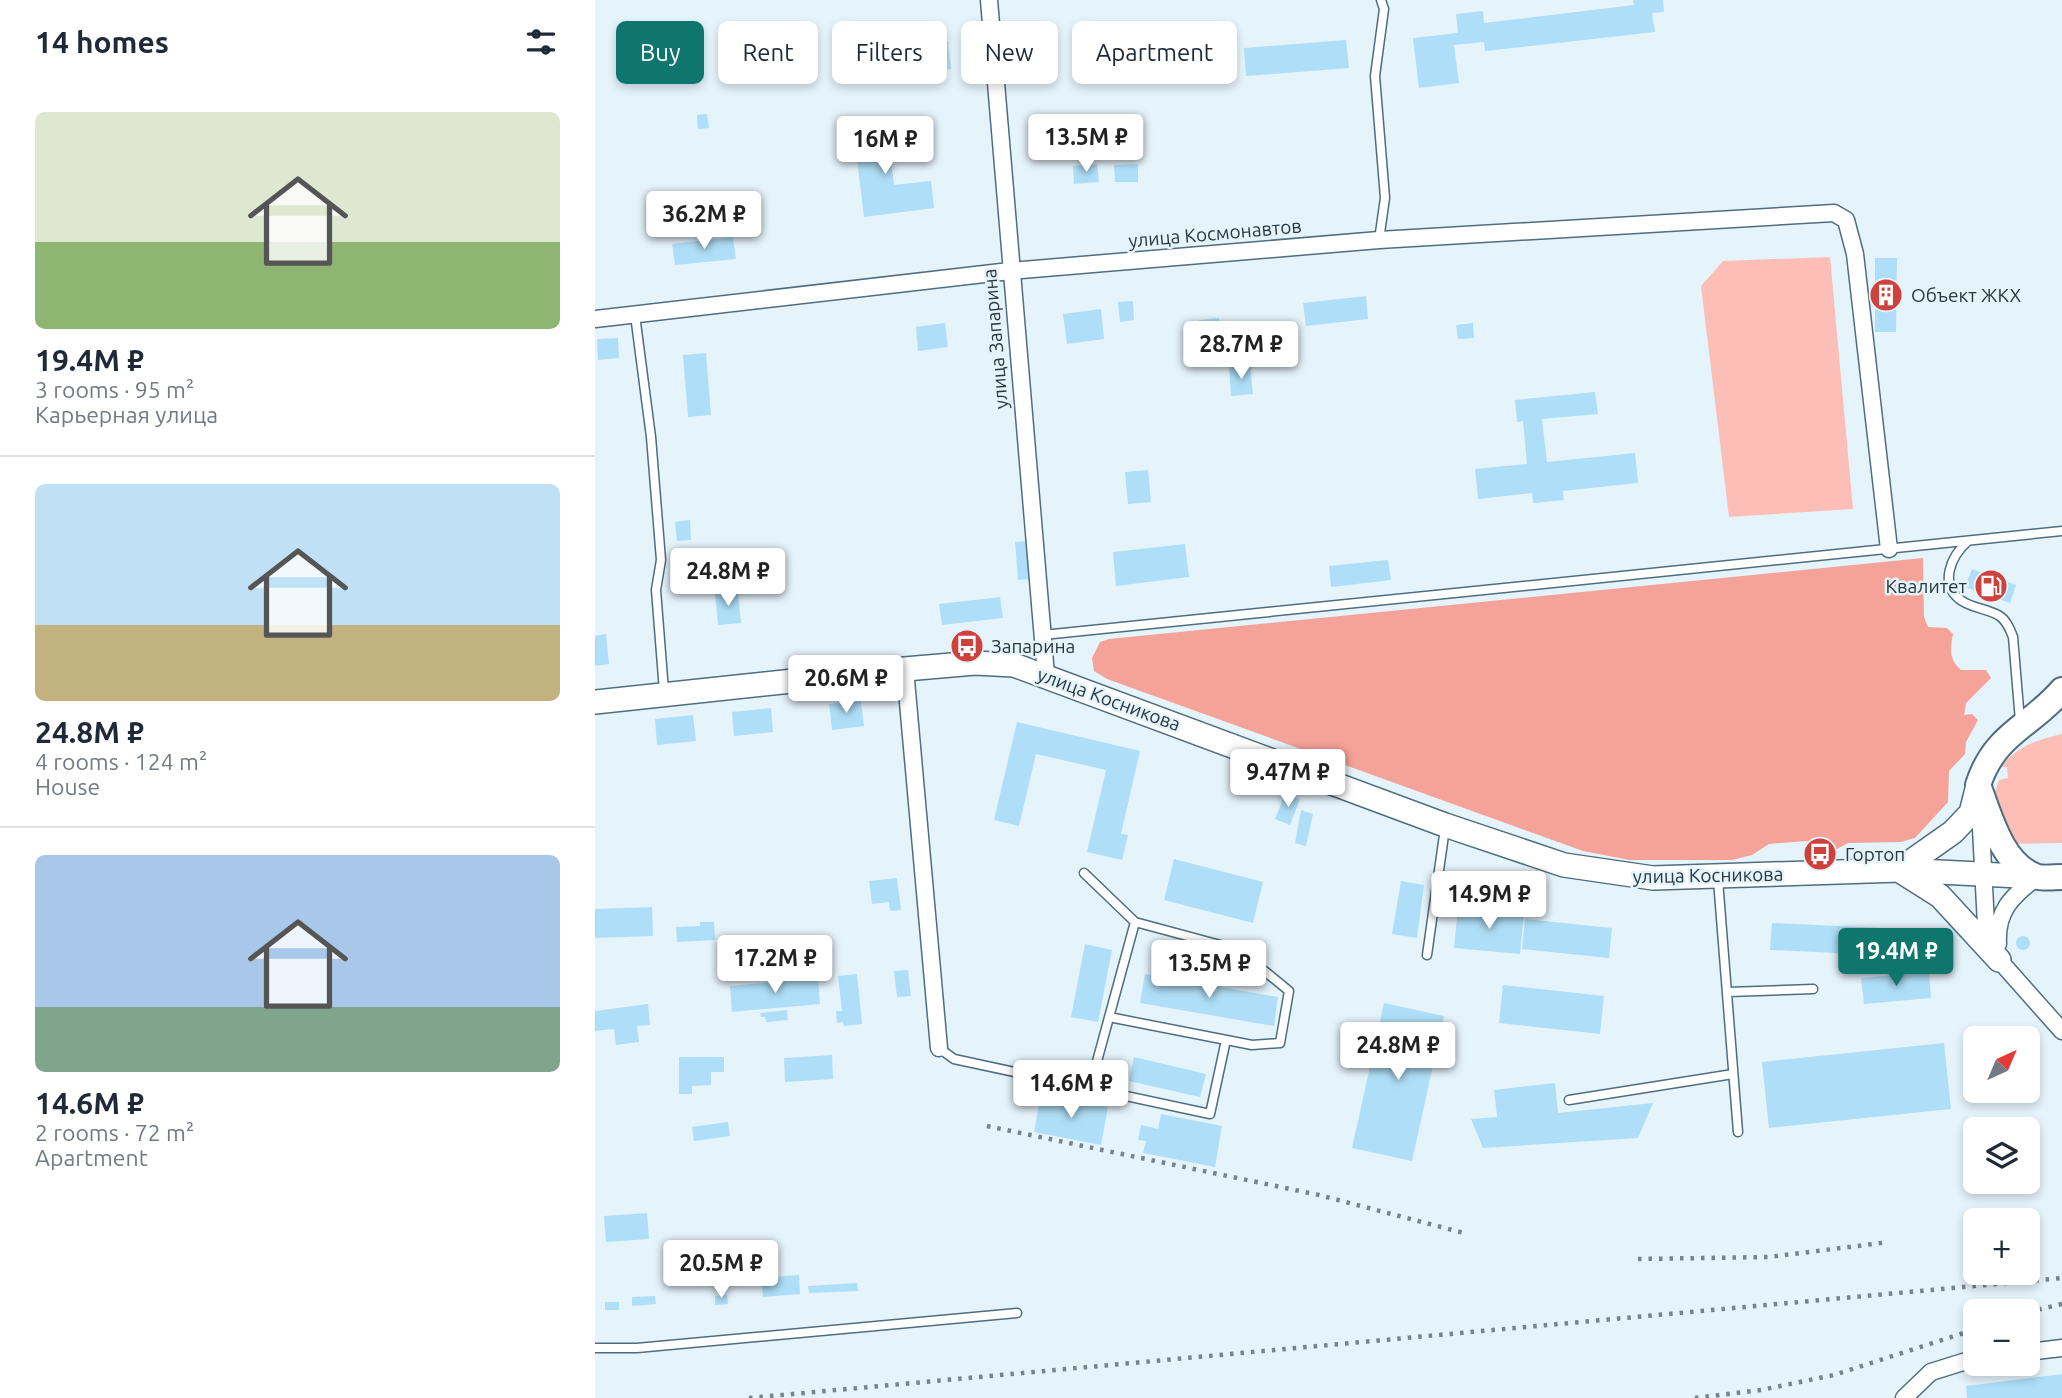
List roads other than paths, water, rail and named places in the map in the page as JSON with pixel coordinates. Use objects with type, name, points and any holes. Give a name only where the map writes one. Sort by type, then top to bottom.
[{"type":"main road","points":[[2037,877],[2017,864],[2007,851],[1978,785],[1996,746],[2021,728],[2062,690]]},
{"type":"main road","points":[[2021,728],[2062,718]]},
{"type":"main road","name":"улица Косникова","points":[[2037,877],[2062,877]]},
{"type":"street","name":"улица Запарина","points":[[989,0],[1046,675]]},
{"type":"street","name":"улица Космонавтов","points":[[595,319],[1010,271],[1379,240],[1828,212],[1841,215],[1848,227],[1855,254],[1889,549]]},
{"type":"street","name":"улица Косникова","points":[[595,702],[905,669],[1014,664],[1538,858],[1607,874],[1653,878],[1899,870],[2037,877]]},
{"type":"street","points":[[905,669],[939,1048]]},
{"type":"street","points":[[1978,785],[1971,813],[1953,832],[1899,870],[1940,896],[2062,1031]]},
{"type":"street","points":[[1978,785],[1984,914],[1999,960]]},
{"type":"street","points":[[1999,960],[1997,928],[2001,914],[2015,894],[2037,877]]},
{"type":"street","points":[[2040,1351],[2062,1348]]},
{"type":"street","points":[[1904,1398],[1931,1372],[1963,1362]]},
{"type":"lane","points":[[1379,240],[1384,198],[1374,76],[1384,9],[1381,0]]},
{"type":"lane","points":[[635,314],[651,437],[661,560],[656,590],[664,696]]},
{"type":"lane","points":[[1043,635],[2062,531]]},
{"type":"lane","points":[[1968,541],[1953,558],[1950,584],[1960,600],[1999,615],[2011,630],[2021,728]]},
{"type":"lane","points":[[1427,955],[1445,825]]},
{"type":"lane","points":[[1084,873],[1135,922],[1240,950],[1289,992],[1280,1043],[1252,1045],[1109,1017]]},
{"type":"lane","points":[[1717,877],[1738,1132]]},
{"type":"lane","points":[[1090,1087],[1135,922]]},
{"type":"lane","points":[[1728,992],[1813,989]]},
{"type":"lane","points":[[939,1048],[954,1059],[1210,1114],[1226,1040]]},
{"type":"lane","points":[[1569,1100],[1733,1074]]},
{"type":"lane","points":[[595,1348],[659,1346],[1017,1313]]},
{"type":"railway","points":[[987,1126],[1319,1195],[1464,1233]]},
{"type":"railway","points":[[1638,1259],[1769,1257],[1889,1242]]},
{"type":"railway","points":[[749,1398],[2062,1278]]},
{"type":"railway","points":[[2040,1309],[2062,1304]]},
{"type":"railway","points":[[1695,1398],[1761,1390],[1834,1375],[1963,1333]]},
{"type":"place","name":"Объект ЖКХ","points":[[1886,295]]},
{"type":"place","name":"Квалитет","points":[[1991,586]]},
{"type":"place","name":"Запарина","points":[[967,646]]},
{"type":"place","name":"Гортоп","points":[[1820,854]]}]
